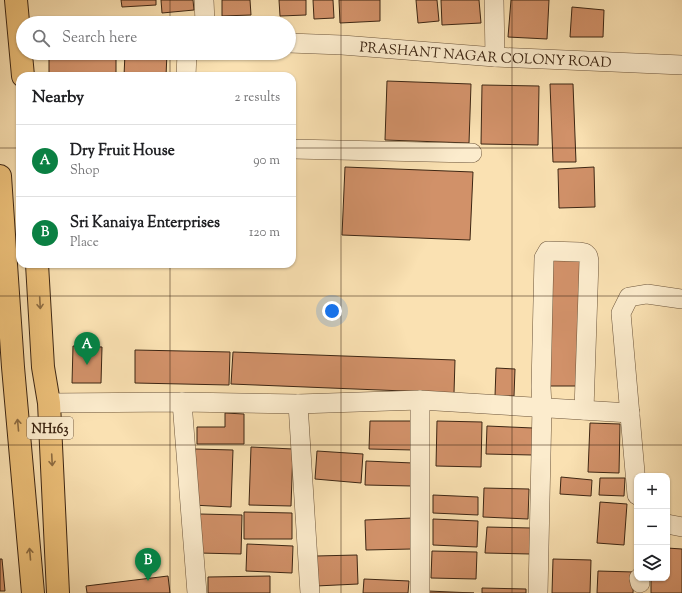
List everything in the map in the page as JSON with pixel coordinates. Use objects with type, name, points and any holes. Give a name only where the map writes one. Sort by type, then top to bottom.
[{"type":"highway","points":[[16,0],[18,16]]},
{"type":"highway","points":[[21,60],[22,72]]},
{"type":"highway","name":"NH163","points":[[0,176],[13,367],[33,593]]},
{"type":"highway","name":"NH163","points":[[37,268],[43,367],[49,403],[58,593]]},
{"type":"street","points":[[204,0],[205,16]]},
{"type":"street","points":[[494,0],[495,57]]},
{"type":"street","name":"PRASHANT NAGAR COLONY ROAD","points":[[296,43],[342,45],[495,57],[682,65]]},
{"type":"street","points":[[186,72],[187,60]]},
{"type":"street","points":[[296,149],[472,153]]},
{"type":"street","points":[[538,593],[544,258],[548,250],[580,252],[585,253],[588,256],[584,410]]},
{"type":"street","points":[[635,473],[621,313],[629,297],[647,294],[682,299]]},
{"type":"street","points":[[49,403],[182,402],[298,404],[420,400],[630,413]]},
{"type":"street","points":[[420,400],[420,593]]},
{"type":"street","points":[[182,402],[197,593]]},
{"type":"street","points":[[298,404],[310,593]]},
{"type":"street","points":[[670,525],[682,527]]},
{"type":"building","points":[[121,0],[156,0],[156,5],[122,7]]},
{"type":"building","points":[[161,0],[193,0],[194,10],[162,13]]},
{"type":"building","points":[[222,0],[250,0],[251,15],[222,16]]},
{"type":"building","points":[[279,0],[306,0],[306,15],[280,16]]},
{"type":"building","points":[[313,0],[333,0],[334,18],[314,19]]},
{"type":"building","points":[[339,0],[380,0],[380,21],[340,23]]},
{"type":"building","points":[[416,0],[437,0],[439,21],[418,23]]},
{"type":"building","points":[[441,0],[479,0],[481,23],[442,25]]},
{"type":"building","points":[[511,0],[549,0],[547,39],[508,37]]},
{"type":"building","points":[[572,7],[604,10],[603,37],[570,37]]},
{"type":"building","points":[[49,60],[116,60],[116,72],[49,72]]},
{"type":"building","points":[[125,60],[167,60],[166,72],[124,72]]},
{"type":"building","points":[[387,81],[471,84],[469,143],[385,140]]},
{"type":"building","points":[[550,84],[573,84],[576,162],[553,162]]},
{"type":"building","points":[[482,85],[539,86],[538,145],[481,144]]},
{"type":"building","points":[[345,167],[473,172],[470,240],[342,235]]},
{"type":"building","points":[[594,167],[595,207],[559,208],[558,169]]},
{"type":"building","points":[[552,258],[582,258],[578,386],[548,386]]},
{"type":"building","points":[[73,346],[102,347],[101,383],[72,383]]},
{"type":"building","points":[[135,350],[230,352],[229,385],[135,383]]},
{"type":"building","points":[[233,352],[455,360],[454,393],[231,384]]},
{"type":"building","points":[[496,368],[515,369],[514,396],[495,396]]},
{"type":"building","points":[[225,413],[244,414],[244,444],[197,444],[197,427],[225,427]]},
{"type":"building","points":[[370,421],[413,421],[413,450],[369,449]]},
{"type":"building","points":[[437,421],[482,422],[481,467],[436,466]]},
{"type":"building","points":[[590,423],[620,424],[619,473],[588,472]]},
{"type":"building","points":[[487,426],[533,428],[532,455],[486,454]]},
{"type":"building","points":[[251,447],[293,449],[291,506],[249,505]]},
{"type":"building","points":[[195,449],[233,450],[231,507],[192,505]]},
{"type":"building","points":[[317,451],[363,454],[361,483],[315,479]]},
{"type":"building","points":[[366,461],[413,463],[412,486],[365,485]]},
{"type":"building","points":[[561,477],[592,480],[591,496],[560,494]]},
{"type":"building","points":[[600,478],[625,478],[624,496],[599,495]]},
{"type":"building","points":[[484,488],[529,489],[528,519],[483,517]]},
{"type":"building","points":[[433,495],[478,497],[478,515],[433,513]]},
{"type":"building","points":[[600,502],[627,504],[624,545],[597,543]]},
{"type":"building","points":[[244,512],[292,513],[292,539],[244,539]]},
{"type":"building","points":[[200,514],[242,515],[241,554],[199,553]]},
{"type":"building","points":[[412,518],[412,549],[366,550],[365,520]]},
{"type":"building","points":[[433,519],[478,521],[477,547],[433,545]]},
{"type":"building","points":[[487,527],[531,528],[530,554],[485,553]]},
{"type":"building","points":[[247,544],[293,546],[292,573],[246,571]]},
{"type":"building","points":[[670,548],[682,549],[682,593],[651,593],[651,581],[670,581]]},
{"type":"building","points":[[432,551],[477,552],[476,579],[431,578]]},
{"type":"building","points":[[357,555],[358,584],[316,586],[316,556]]},
{"type":"building","points":[[0,559],[2,559],[5,591],[0,591]]},
{"type":"building","points":[[553,559],[591,560],[590,593],[552,593]]},
{"type":"building","points":[[598,571],[634,572],[633,593],[597,593]]},
{"type":"building","points":[[168,576],[170,593],[87,593],[86,586]]},
{"type":"building","points":[[270,576],[270,593],[208,593],[208,577]]},
{"type":"building","points":[[364,579],[409,581],[408,593],[363,593]]},
{"type":"building","points":[[482,588],[526,589],[526,593],[482,593]]},
{"type":"building","points":[[428,591],[474,593],[428,593]]},
{"type":"place","name":"Dry Fruit House","points":[[87,365]]},
{"type":"place","name":"Sri Kanaiya Enterprises","points":[[148,581]]}]
